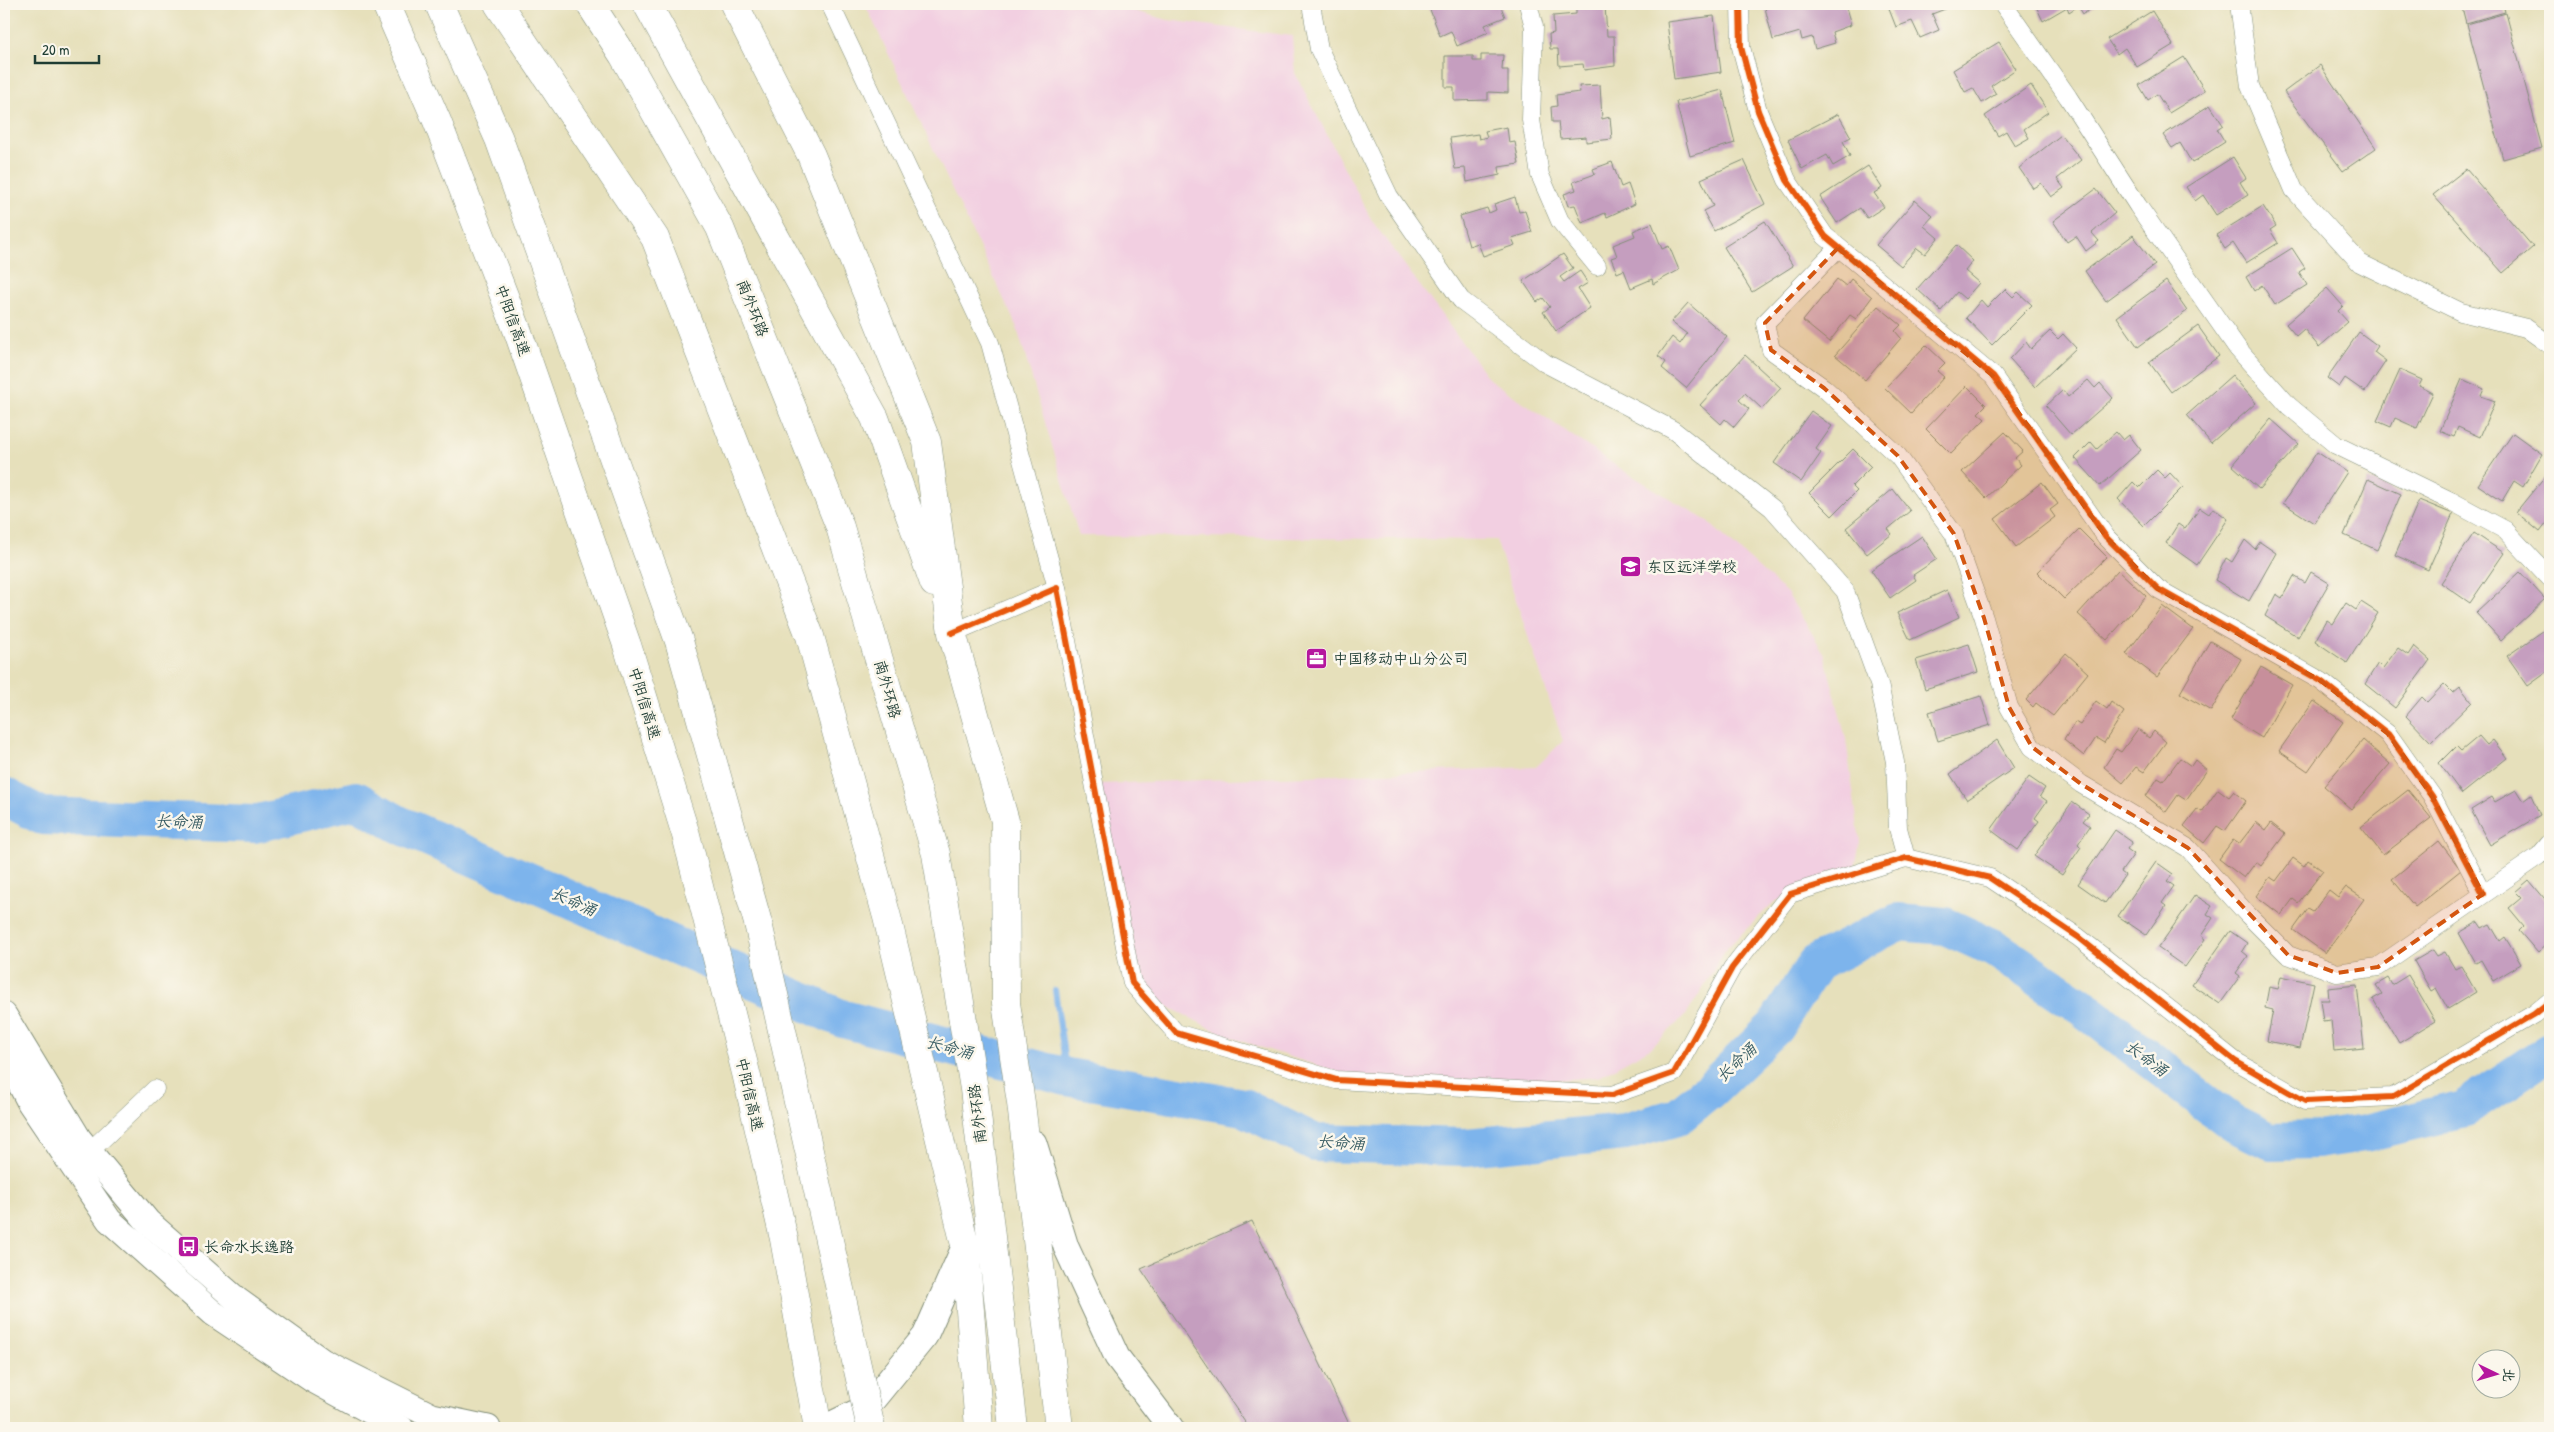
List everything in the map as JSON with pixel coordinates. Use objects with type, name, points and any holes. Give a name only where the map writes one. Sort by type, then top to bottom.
[{"type":"highway","name":"中阳信高速","points":[[386,4],[437,121],[518,332],[626,645],[686,835],[746,1073],[784,1239],[818,1428]]},
{"type":"highway","points":[[439,4],[499,139],[679,641],[758,923],[871,1428]]},
{"type":"highway","points":[[498,4],[655,238],[810,636],[897,960],[965,1245],[979,1428]]},
{"type":"highway","points":[[584,4],[623,55]]},
{"type":"highway","name":"南外环路","points":[[590,4],[623,55],[720,228],[840,527],[936,854],[974,1089],[1013,1428]]},
{"type":"highway","points":[[647,4],[875,418],[952,634],[1005,820],[1006,1003],[1021,1103],[1059,1428]]},
{"type":"highway","points":[[734,4],[811,155],[927,442],[952,634]]},
{"type":"street","points":[[830,4],[990,343],[1057,588],[1132,983],[1176,1033],[1336,1080],[1612,1095],[1674,1073],[1732,968],[1790,894],[1906,858],[1990,878],[2078,937],[2235,1061],[2305,1101],[2393,1097],[2534,1014],[2550,1000]]},
{"type":"street","points":[[1311,4],[1318,49],[1389,196],[1460,300],[1545,363],[1673,430],[1772,508],[1845,591],[1878,684],[1895,762],[1898,828],[1906,858]]},
{"type":"street","points":[[1528,4],[1534,27],[1531,120],[1540,176],[1560,221],[1598,266]]},
{"type":"street","points":[[1740,4],[1741,47],[1758,111],[1787,180],[1825,236],[1993,376],[2106,536],[2158,589],[2321,681],[2388,734],[2432,796],[2484,894]]},
{"type":"street","points":[[2004,4],[2068,97],[2138,206],[2232,341],[2289,406],[2336,445],[2451,501],[2505,530],[2550,578]]},
{"type":"street","points":[[2239,4],[2250,86],[2294,190],[2360,263],[2461,312],[2526,328],[2550,345]]},
{"type":"street","points":[[1838,248],[1765,323],[1771,350],[1824,388],[1898,456],[1954,534],[1984,618],[2009,707],[2032,747],[2081,784],[2188,848],[2288,955],[2337,973],[2378,967],[2539,856],[2550,843]]},
{"type":"street","points":[[952,634],[1057,588]]},
{"type":"street","points":[[4,1015],[79,1139],[148,1222],[237,1300],[322,1361],[432,1416],[488,1428]]},
{"type":"street","points":[[4,1053],[30,1103],[109,1220],[213,1313],[313,1380],[401,1428]]},
{"type":"street","points":[[90,1151],[155,1088]]},
{"type":"street","points":[[1021,1103],[1066,1247],[1117,1357],[1171,1428]]},
{"type":"street","points":[[824,1428],[866,1407],[925,1336],[965,1245]]},
{"type":"highlighted area","points":[[1838,248],[1993,376],[2106,537],[2158,589],[2321,681],[2388,734],[2432,796],[2483,894],[2378,967],[2337,973],[2288,955],[2188,848],[2081,784],[2032,747],[2009,707],[1984,618],[1954,534],[1898,456],[1824,388],[1771,350],[1765,323]]},
{"type":"shaded area","name":"东区远洋学校","points":[[865,4],[1109,4],[1168,20],[1292,36],[1295,73],[1372,221],[1489,379],[1618,467],[1707,521],[1787,593],[1824,653],[1846,739],[1860,842],[1854,872],[1774,902],[1727,948],[1687,1014],[1652,1047],[1598,1077],[1457,1088],[1340,1073],[1226,1036],[1133,989],[1099,784],[1536,767],[1563,741],[1496,540],[1079,536],[1016,325]]},
{"type":"building","points":[[1437,4],[1500,4],[1505,17],[1485,25],[1488,32],[1457,46],[1451,31],[1440,36],[1429,7]]},
{"type":"building","points":[[1784,4],[1845,4],[1851,25],[1832,32],[1835,43],[1815,49],[1812,37],[1802,40],[1800,32],[1773,40],[1765,8]]},
{"type":"building","points":[[1887,4],[1958,4],[1932,14],[1939,30],[1920,38],[1912,21],[1896,27]]},
{"type":"building","points":[[2035,4],[2100,4],[2083,14],[2078,6],[2069,12],[2067,7],[2043,21]]},
{"type":"building","points":[[2461,4],[2503,4],[2505,12],[2466,23]]},
{"type":"building","points":[[1605,5],[1607,36],[1614,36],[1615,66],[1584,70],[1583,64],[1559,66],[1558,49],[1550,49],[1549,34],[1554,33],[1553,16],[1576,14],[1576,7]]},
{"type":"building","points":[[2152,11],[2173,45],[2137,67],[2125,48],[2117,54],[2107,39]]},
{"type":"building","points":[[2506,13],[2542,148],[2503,159],[2467,24]]},
{"type":"building","points":[[1714,16],[1721,72],[1674,79],[1667,22]]},
{"type":"building","points":[[1999,42],[2016,69],[1991,86],[1996,94],[1982,103],[1973,88],[1965,92],[1953,70]]},
{"type":"building","points":[[1481,55],[1503,55],[1502,70],[1508,70],[1508,93],[1488,92],[1488,100],[1454,101],[1454,87],[1445,87],[1445,56],[1473,56],[1473,61],[1481,61]]},
{"type":"building","points":[[2184,57],[2205,91],[2169,113],[2157,94],[2148,100],[2139,85]]},
{"type":"building","points":[[2320,65],[2376,148],[2343,171],[2284,92]]},
{"type":"building","points":[[1600,85],[1602,119],[1610,117],[1612,139],[1586,142],[1586,137],[1560,139],[1558,122],[1552,122],[1551,107],[1557,106],[1556,95],[1580,92],[1579,86]]},
{"type":"building","points":[[2031,85],[2048,112],[2024,129],[2029,138],[2015,146],[2006,131],[1998,136],[1985,116]]},
{"type":"building","points":[[1722,90],[1735,143],[1690,156],[1676,102]]},
{"type":"building","points":[[2210,105],[2223,125],[2217,129],[2225,142],[2192,163],[2180,143],[2172,148],[2163,135]]},
{"type":"building","points":[[1838,114],[1851,137],[1843,141],[1850,156],[1833,166],[1827,155],[1802,169],[1788,140]]},
{"type":"building","points":[[1507,127],[1509,143],[1515,142],[1519,164],[1499,167],[1500,175],[1467,182],[1465,168],[1455,169],[1450,138],[1478,134],[1479,139],[1487,137],[1485,131]]},
{"type":"building","points":[[2061,135],[2081,160],[2057,179],[2064,188],[2051,197],[2041,183],[2033,188],[2019,168]]},
{"type":"building","points":[[2233,157],[2246,178],[2240,182],[2248,195],[2216,215],[2203,195],[2195,201],[2186,187]]},
{"type":"building","points":[[1744,160],[1765,204],[1714,231],[1703,211],[1713,206],[1701,179]]},
{"type":"building","points":[[1612,162],[1621,187],[1628,184],[1635,204],[1607,217],[1605,213],[1582,223],[1575,205],[1568,206],[1564,194],[1576,190],[1573,182],[1595,174],[1593,169]]},
{"type":"building","points":[[1868,166],[1882,188],[1874,193],[1884,207],[1867,218],[1860,208],[1837,223],[1820,197]]},
{"type":"building","points":[[2466,169],[2533,247],[2503,273],[2433,195]]},
{"type":"building","points":[[2096,189],[2115,213],[2092,233],[2099,241],[2086,251],[2076,236],[2067,242],[2053,221]]},
{"type":"building","points":[[1515,197],[1519,212],[1525,211],[1532,232],[1512,238],[1515,245],[1483,256],[1478,243],[1469,246],[1460,216],[1487,208],[1489,213],[1496,210],[1494,204]]},
{"type":"building","points":[[1915,200],[1933,216],[1924,226],[1938,238],[1925,254],[1917,248],[1901,266],[1876,245]]},
{"type":"building","points":[[2263,206],[2276,226],[2270,230],[2278,243],[2246,263],[2233,243],[2225,249],[2216,235]]},
{"type":"building","points":[[1765,221],[1793,266],[1752,292],[1724,247]]},
{"type":"building","points":[[1652,223],[1662,249],[1669,246],[1679,270],[1653,284],[1652,279],[1631,288],[1624,270],[1617,273],[1611,258],[1617,256],[1613,245],[1635,236],[1633,231]]},
{"type":"building","points":[[2133,235],[2155,265],[2106,301],[2085,271]]},
{"type":"building","points":[[1956,245],[1973,261],[1965,271],[1979,283],[1965,299],[1957,292],[1941,311],[1917,289]]},
{"type":"building","points":[[2292,248],[2305,268],[2299,272],[2307,285],[2275,305],[2262,285],[2254,291],[2246,277]]},
{"type":"building","points":[[1563,254],[1573,268],[1560,277],[1564,282],[1580,271],[1588,283],[1578,289],[1590,308],[1556,331],[1543,312],[1550,307],[1543,298],[1537,302],[1523,281]]},
{"type":"building","points":[[1837,279],[1846,286],[1851,279],[1872,297],[1856,319],[1850,315],[1829,342],[1803,321]]},
{"type":"building","points":[[2166,281],[2187,311],[2138,347],[2117,317]]},
{"type":"building","points":[[2327,288],[2343,306],[2338,311],[2348,322],[2319,347],[2304,329],[2296,336],[2286,324]]},
{"type":"building","points":[[2005,289],[2013,297],[2018,292],[2032,305],[1992,345],[1966,318],[1981,300],[1987,307]]},
{"type":"building","points":[[1688,303],[1727,337],[1686,388],[1662,368],[1666,362],[1658,356],[1672,337],[1680,344],[1687,334],[1671,322]]},
{"type":"building","points":[[1878,306],[1901,325],[1895,331],[1901,338],[1865,380],[1835,355]]},
{"type":"building","points":[[2198,326],[2219,356],[2171,392],[2149,362]]},
{"type":"building","points":[[2050,331],[2058,339],[2063,334],[2076,348],[2035,387],[2010,359],[2026,342],[2031,349]]},
{"type":"building","points":[[2359,332],[2378,346],[2374,352],[2386,361],[2365,392],[2345,378],[2339,387],[2327,378]]},
{"type":"building","points":[[1926,345],[1945,363],[1937,371],[1944,377],[1911,413],[1885,388]]},
{"type":"building","points":[[1745,355],[1781,388],[1762,409],[1745,393],[1739,400],[1749,409],[1734,427],[1725,419],[1721,424],[1700,405]]},
{"type":"building","points":[[2400,370],[2422,380],[2419,386],[2433,393],[2417,428],[2395,418],[2391,427],[2377,421]]},
{"type":"building","points":[[2232,375],[2256,403],[2211,443],[2187,415]]},
{"type":"building","points":[[2462,379],[2484,389],[2481,396],[2495,401],[2480,437],[2458,427],[2454,437],[2440,431]]},
{"type":"building","points":[[2088,380],[2095,388],[2100,383],[2113,398],[2071,435],[2046,406],[2063,390],[2068,397]]},
{"type":"building","points":[[1967,386],[1986,405],[1978,413],[1985,419],[1951,454],[1926,429]]},
{"type":"building","points":[[1811,411],[1832,426],[1816,449],[1821,453],[1801,482],[1774,463]]},
{"type":"building","points":[[2271,419],[2299,444],[2259,489],[2232,465]]},
{"type":"building","points":[[2005,432],[2023,451],[2015,458],[2021,465],[1986,498],[1962,472]]},
{"type":"building","points":[[2116,432],[2123,440],[2129,435],[2141,450],[2100,486],[2075,458],[2091,442],[2097,449]]},
{"type":"building","points":[[2513,433],[2542,454],[2523,487],[2514,481],[2502,501],[2478,485]]},
{"type":"building","points":[[1853,449],[1871,467],[1852,486],[1857,491],[1832,516],[1809,493]]},
{"type":"building","points":[[2317,452],[2347,472],[2314,523],[2283,503]]},
{"type":"building","points":[[2157,470],[2165,478],[2170,473],[2183,487],[2144,526],[2118,499],[2133,482],[2139,488]]},
{"type":"building","points":[[2550,470],[2550,519],[2540,532],[2516,512]]},
{"type":"building","points":[[2368,479],[2401,494],[2377,550],[2344,535]]},
{"type":"building","points":[[2042,482],[2058,504],[2050,510],[2055,517],[2016,547],[1995,519]]},
{"type":"building","points":[[1893,489],[1910,511],[1888,529],[1892,534],[1867,554],[1846,528]]},
{"type":"building","points":[[2419,500],[2453,514],[2428,570],[2395,555]]},
{"type":"building","points":[[2200,508],[2209,514],[2213,508],[2228,519],[2197,565],[2166,543],[2178,524],[2185,529]]},
{"type":"building","points":[[2079,529],[2107,557],[2064,599],[2037,572]]},
{"type":"building","points":[[2474,533],[2504,553],[2470,603],[2441,583]]},
{"type":"building","points":[[1922,536],[1937,559],[1913,575],[1916,580],[1890,598],[1871,570]]},
{"type":"building","points":[[2245,540],[2255,549],[2260,542],[2276,553],[2249,601],[2215,580],[2226,558],[2232,562]]},
{"type":"building","points":[[2118,570],[2146,596],[2107,640],[2078,614]]},
{"type":"building","points":[[2311,572],[2329,583],[2298,637],[2265,616],[2276,594],[2282,598],[2294,576],[2305,583]]},
{"type":"building","points":[[2520,572],[2545,599],[2501,640],[2476,613]]},
{"type":"building","points":[[1947,590],[1959,617],[1910,640],[1897,613]]},
{"type":"building","points":[[2361,602],[2378,613],[2347,663],[2315,641],[2327,620],[2333,624],[2346,603],[2356,610]]},
{"type":"building","points":[[2162,606],[2193,629],[2157,677],[2126,654]]},
{"type":"building","points":[[2550,626],[2550,670],[2528,686],[2507,656]]},
{"type":"building","points":[[2210,641],[2241,659],[2211,711],[2180,693]]},
{"type":"building","points":[[1969,644],[1978,672],[1925,689],[1916,660]]},
{"type":"building","points":[[2414,646],[2430,660],[2395,708],[2365,684],[2378,663],[2383,668],[2398,648],[2408,655]]},
{"type":"building","points":[[2066,653],[2088,673],[2053,716],[2036,703],[2033,707],[2026,700]]},
{"type":"building","points":[[2261,667],[2292,685],[2262,738],[2231,719]]},
{"type":"building","points":[[2444,684],[2453,693],[2460,687],[2472,702],[2431,742],[2406,716],[2422,697],[2427,702]]},
{"type":"building","points":[[1981,696],[1990,725],[1938,741],[1929,712]]},
{"type":"building","points":[[2096,701],[2107,709],[2111,702],[2124,712],[2104,743],[2096,738],[2084,756],[2064,740],[2075,722],[2080,725]]},
{"type":"building","points":[[2314,701],[2343,722],[2308,771],[2279,751]]},
{"type":"building","points":[[2138,729],[2149,738],[2154,731],[2166,742],[2144,772],[2136,767],[2123,783],[2104,767],[2116,749],[2121,752]]},
{"type":"building","points":[[2479,736],[2487,745],[2493,740],[2507,758],[2462,794],[2439,763],[2456,746],[2461,751]]},
{"type":"building","points":[[1997,740],[2014,768],[1967,800],[1950,774]]},
{"type":"building","points":[[2363,740],[2390,764],[2351,809],[2324,786]]},
{"type":"building","points":[[2180,758],[2191,766],[2195,760],[2207,770],[2186,800],[2178,795],[2166,812],[2146,796],[2158,778],[2163,781]]},
{"type":"building","points":[[2029,777],[2045,788],[2040,796],[2047,801],[2035,818],[2039,821],[2018,850],[1991,830]]},
{"type":"building","points":[[2218,789],[2229,797],[2234,791],[2246,801],[2225,831],[2217,826],[2204,843],[2184,826],[2197,809],[2202,812]]},
{"type":"building","points":[[2408,790],[2431,818],[2383,855],[2361,827]]},
{"type":"building","points":[[2516,790],[2523,801],[2531,795],[2540,815],[2490,845],[2471,810],[2492,797],[2495,802]]},
{"type":"building","points":[[2072,802],[2089,814],[2083,821],[2090,826],[2078,844],[2081,847],[2062,875],[2034,856]]},
{"type":"building","points":[[2256,822],[2266,830],[2271,823],[2285,834],[2261,866],[2256,862],[2244,878],[2219,859],[2233,840],[2239,844]]},
{"type":"building","points":[[2115,830],[2132,842],[2127,849],[2134,854],[2121,872],[2125,875],[2105,903],[2078,884]]},
{"type":"building","points":[[2439,841],[2461,870],[2415,907],[2392,879]]},
{"type":"building","points":[[2293,858],[2304,866],[2308,860],[2323,871],[2298,903],[2293,899],[2281,915],[2256,896],[2270,877],[2276,881]]},
{"type":"building","points":[[2156,862],[2173,874],[2167,881],[2174,886],[2162,903],[2166,906],[2146,935],[2118,916]]},
{"type":"building","points":[[2529,880],[2550,905],[2550,942],[2538,953],[2519,931],[2524,926],[2509,908],[2521,898],[2515,892]]},
{"type":"building","points":[[2346,887],[2364,899],[2325,953],[2293,930],[2308,909],[2313,912],[2329,890],[2338,897]]},
{"type":"building","points":[[2195,895],[2212,906],[2207,914],[2213,918],[2201,936],[2205,939],[2185,967],[2158,948]]},
{"type":"building","points":[[2478,922],[2482,928],[2490,924],[2500,941],[2505,937],[2521,964],[2493,981],[2481,960],[2476,963],[2459,933]]},
{"type":"building","points":[[2230,931],[2247,943],[2242,951],[2248,956],[2236,973],[2240,976],[2220,1004],[2192,985]]},
{"type":"building","points":[[2433,950],[2437,956],[2445,952],[2455,969],[2461,966],[2476,992],[2448,1009],[2436,988],[2431,991],[2414,961]]},
{"type":"building","points":[[2408,975],[2435,1021],[2399,1043],[2373,999],[2382,994],[2376,985],[2388,978],[2392,985]]},
{"type":"building","points":[[2281,976],[2314,983],[2300,1048],[2267,1041],[2273,1010],[2265,1008],[2269,987],[2278,989]]},
{"type":"building","points":[[2357,985],[2364,1048],[2334,1051],[2331,1020],[2323,1021],[2320,1000],[2329,1000],[2328,988]]},
{"type":"building","points":[[1252,1221],[1351,1428],[1249,1428],[1141,1269]]},
{"type":"waterway","name":"长命涌","points":[[4,796],[42,816],[254,824],[356,800],[398,824],[843,1019],[1067,1077],[1243,1107],[1315,1143],[1466,1147],[1625,1132],[1677,1117],[1710,1090],[1775,1027],[1816,963],[1898,922],[1945,926],[1996,949],[2078,1004],[2231,1122],[2270,1141],[2317,1140],[2365,1133],[2464,1109],[2550,1051]]},
{"type":"waterway","points":[[1055,990],[1067,1077]]},
{"type":"cycle path","points":[[1740,4],[1741,47],[1758,111],[1787,180],[1825,236],[1993,376],[2106,537],[2158,589],[2321,681],[2388,734],[2432,796],[2483,894]]},
{"type":"cycle path","points":[[952,633],[1057,588],[1132,983],[1176,1033],[1336,1080],[1612,1095],[1674,1073],[1732,968],[1790,894],[1906,858],[1990,878],[2078,937],[2235,1061],[2305,1101],[2393,1097],[2534,1014],[2550,1001]]},
{"type":"place","name":"东区远洋学校","points":[[1631,566]]},
{"type":"place","name":"中国移动中山分公司","points":[[1317,658]]},
{"type":"place","name":"长命水长逸路","points":[[188,1246]]}]
